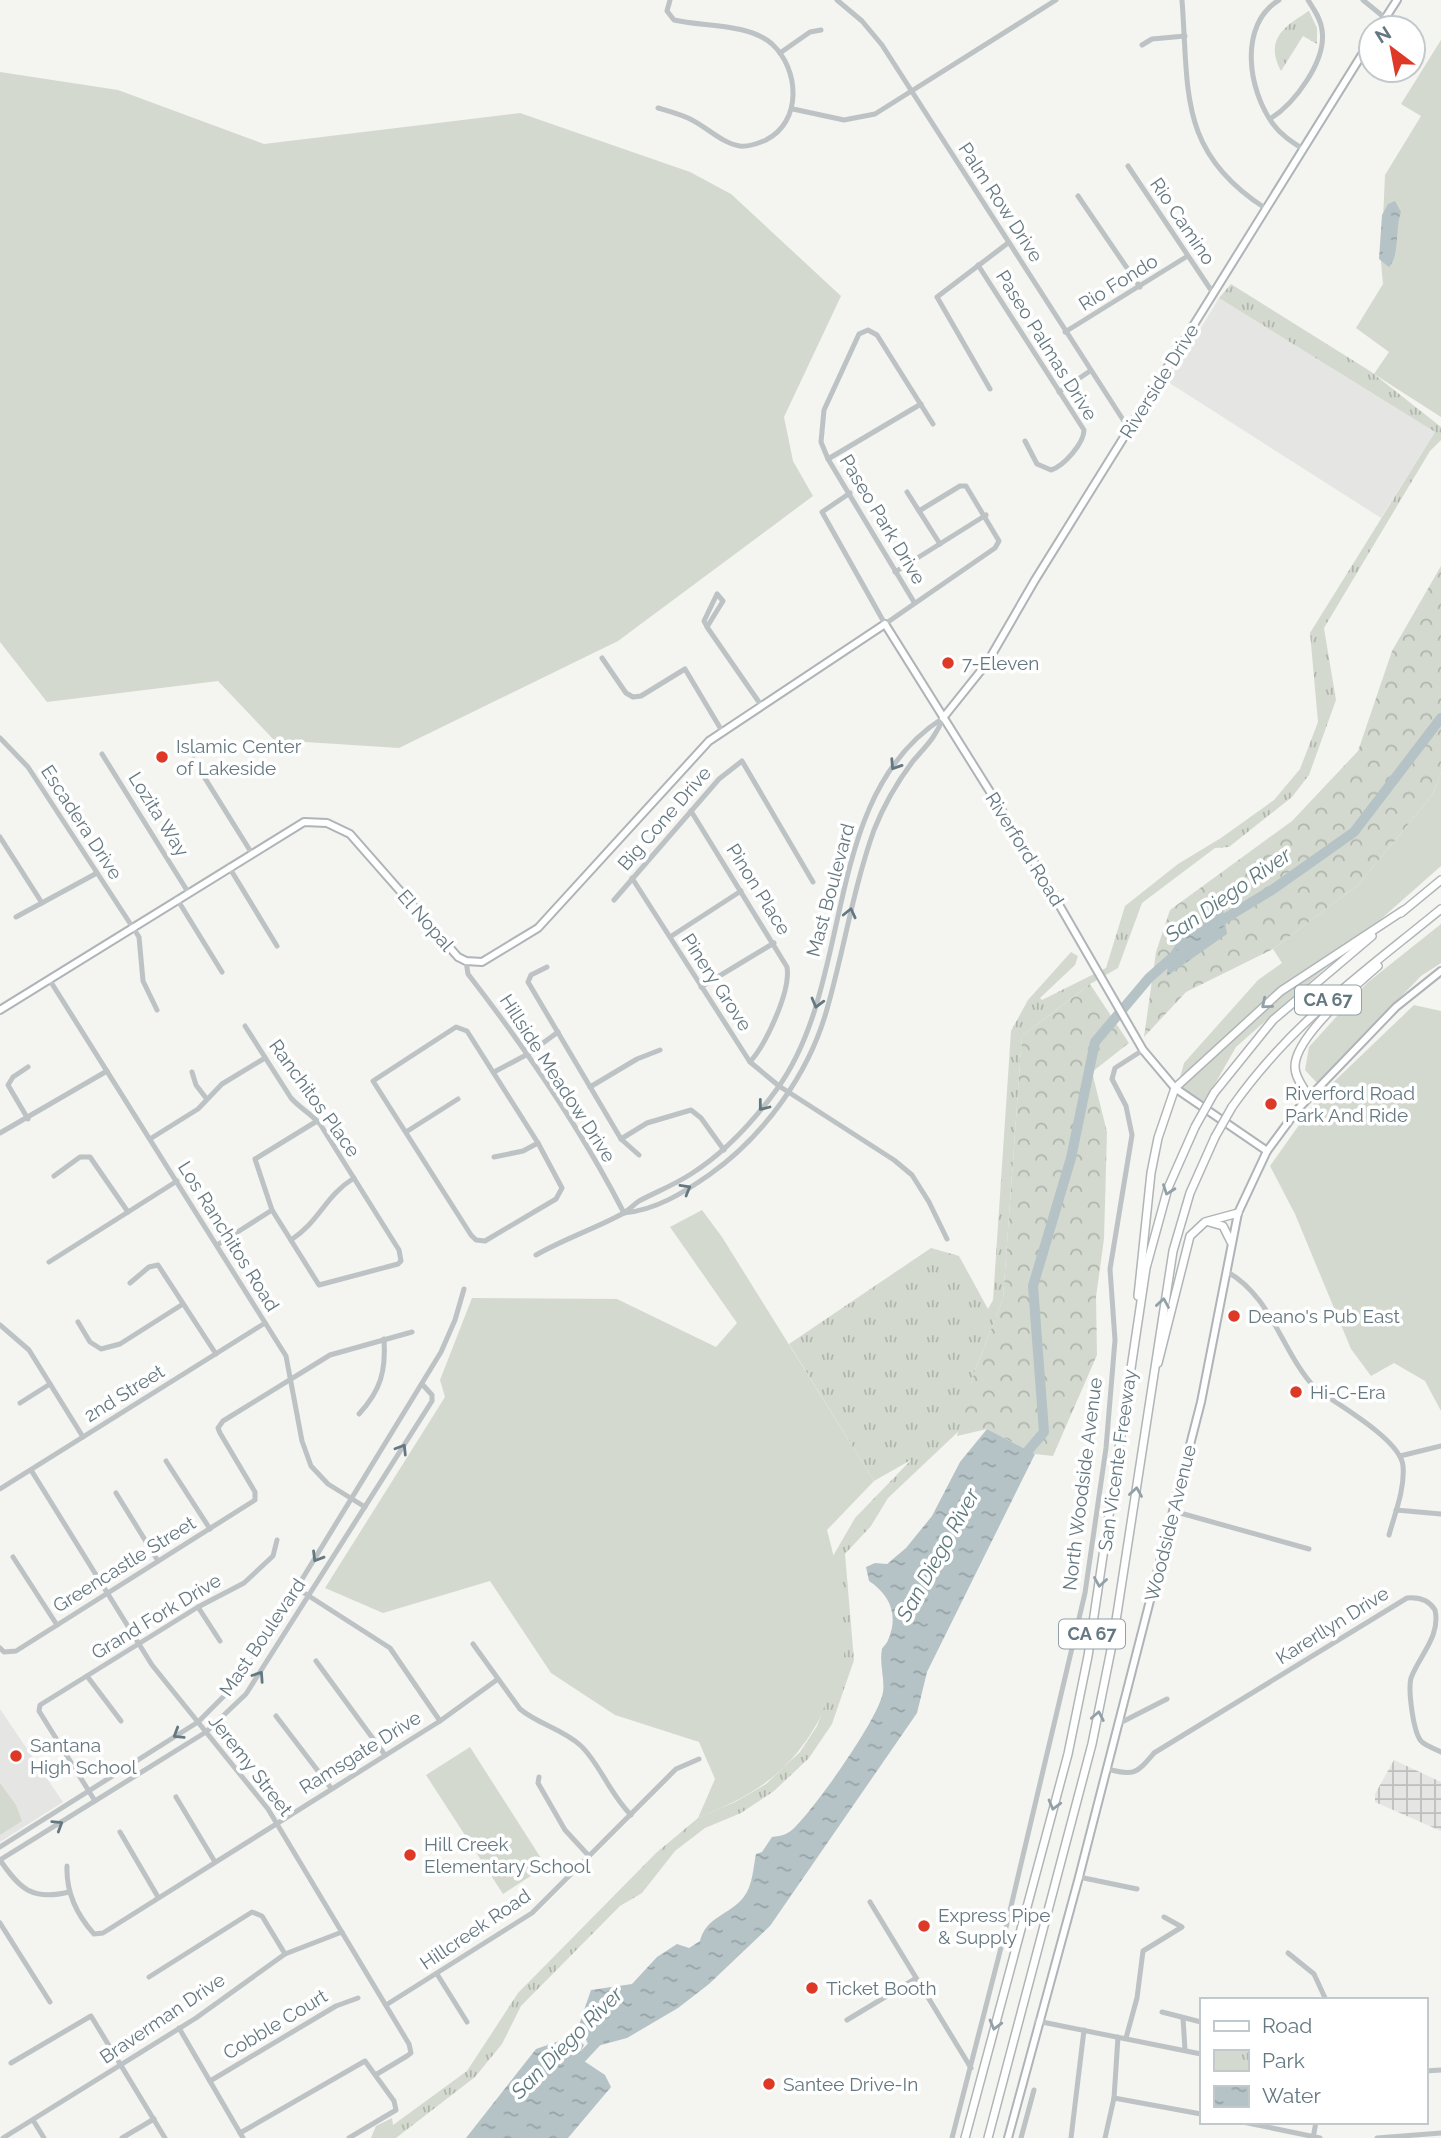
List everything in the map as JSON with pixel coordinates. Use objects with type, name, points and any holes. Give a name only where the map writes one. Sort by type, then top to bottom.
[{"type":"highway","name":"San Vicente Freeway","points":[[965,2138],[1073,1730],[1090,1643],[1136,1329],[1160,1214],[1195,1127],[1214,1093],[1273,1020],[1301,993],[1441,880]]},
{"type":"highway","points":[[1136,1329],[1150,1173],[1158,1138],[1175,1088],[1281,991],[1404,910]]},
{"type":"highway","name":"San Vicente Freeway","points":[[988,2138],[1092,1744],[1112,1640],[1173,1251],[1190,1192],[1215,1137],[1259,1068],[1322,1004],[1441,910]]},
{"type":"highway","points":[[1309,1097],[1294,1066],[1303,1046],[1340,1001],[1441,910]]},
{"type":"highway","points":[[1150,1395],[1190,1236],[1205,1222],[1238,1213]]},
{"type":"highway","points":[[1205,1222],[1223,1226],[1231,1242]]},
{"type":"main road","name":"Riverside Drive","points":[[943,718],[988,663],[1129,429],[1357,62]]},
{"type":"main road","name":"Riverford Road","points":[[885,624],[1092,961],[1143,1050],[1175,1088],[1267,1151]]},
{"type":"main road","name":"El Nopal","points":[[0,1010],[251,852],[304,822],[327,823],[350,834],[458,957],[466,961],[482,962],[538,928],[692,757],[722,731],[885,624]]},
{"type":"main road","name":"Woodside Avenue","points":[[1007,2138],[1037,2021],[1079,1877],[1201,1402],[1238,1213],[1267,1151],[1309,1097],[1396,1007],[1441,971]]},
{"type":"street","points":[[658,108],[688,118],[740,146],[752,145],[781,130],[793,109],[790,77],[780,54],[771,43],[747,32],[674,20],[668,13],[670,0]]},
{"type":"street","name":"Palm Row Drive","points":[[837,0],[870,30],[1129,429]]},
{"type":"street","points":[[793,109],[832,119],[860,119],[911,91],[1056,0]]},
{"type":"street","points":[[1182,0],[1193,124],[1229,182],[1265,208]]},
{"type":"street","points":[[1279,0],[1263,13],[1252,40],[1255,84],[1270,119],[1283,135],[1303,149]]},
{"type":"street","points":[[1270,119],[1291,102],[1321,50],[1321,23],[1308,0]]},
{"type":"street","points":[[1363,0],[1380,14]]},
{"type":"street","points":[[780,54],[810,32],[821,30]]},
{"type":"street","points":[[1142,45],[1152,39],[1185,36]]},
{"type":"street","name":"Rio Camino","points":[[1128,166],[1186,257],[1213,293]]},
{"type":"street","points":[[1078,196],[1140,287]]},
{"type":"street","points":[[990,389],[937,300],[939,293],[1008,243]]},
{"type":"street","name":"Rio Fondo","points":[[1065,332],[1186,257]]},
{"type":"street","name":"Paseo Palmas Drive","points":[[978,265],[1083,427],[1083,438],[1059,466],[1048,470],[1037,464],[1025,441]]},
{"type":"street","name":"Paseo Park Drive","points":[[914,602],[828,459],[821,442],[824,410],[859,334],[868,330],[877,335],[933,424]]},
{"type":"street","points":[[1059,392],[1090,371]]},
{"type":"street","points":[[828,459],[921,404]]},
{"type":"street","points":[[885,624],[995,548],[999,537],[969,489],[960,486],[919,511]]},
{"type":"street","points":[[907,492],[940,544]]},
{"type":"street","name":"Riverford Road","points":[[850,493],[822,512],[885,624]]},
{"type":"street","points":[[895,572],[986,515]]},
{"type":"street","points":[[707,627],[723,601],[718,594],[705,615],[707,627],[761,705]]},
{"type":"street","points":[[602,658],[626,693],[633,697],[640,696],[685,669],[722,731]]},
{"type":"street","name":"Mast Boulevard","points":[[624,1213],[638,1202],[691,1174],[724,1150],[779,1086],[803,1042],[816,1009],[863,823],[902,754],[926,729],[943,718]]},
{"type":"street","name":"Mast Boulevard","points":[[624,1213],[642,1212],[662,1203],[727,1162],[759,1130],[788,1092],[813,1047],[827,1011],[859,876],[875,828],[914,761],[936,737],[943,718]]},
{"type":"street","name":"Escadera Drive","points":[[0,738],[28,766],[133,927],[142,946],[143,982],[157,1010]]},
{"type":"street","name":"Lozita Way","points":[[102,754],[188,892]]},
{"type":"street","points":[[193,760],[251,852]]},
{"type":"street","name":"Big Cone Drive","points":[[614,900],[719,779],[742,761],[813,882]]},
{"type":"street","name":"Pinon Place","points":[[691,811],[785,961],[788,984],[761,1050],[750,1062]]},
{"type":"street","points":[[0,837],[2,845],[42,903]]},
{"type":"street","points":[[229,867],[277,946]]},
{"type":"street","points":[[16,917],[97,873]]},
{"type":"street","points":[[849,874],[859,876]]},
{"type":"street","name":"Pinery Grove","points":[[632,878],[750,1062],[779,1086],[894,1160],[912,1175],[929,1202],[947,1240]]},
{"type":"street","points":[[670,937],[741,891]]},
{"type":"street","points":[[177,899],[222,972]]},
{"type":"street","points":[[701,987],[774,943]]},
{"type":"street","name":"Hillside Meadow Drive","points":[[466,961],[468,974],[528,1054],[624,1213]]},
{"type":"street","points":[[547,967],[531,975],[528,982],[621,1139],[639,1155]]},
{"type":"street","name":"Los Ranchitos Road","points":[[49,979],[286,1356],[306,1455],[324,1480],[365,1507]]},
{"type":"street","name":"Ranchitos Place","points":[[245,1026],[291,1098],[317,1121],[398,1250],[401,1261],[319,1285],[290,1240]]},
{"type":"street","points":[[456,1027],[467,1031],[494,1072],[562,1188],[556,1199],[485,1241],[476,1240],[406,1132],[373,1080],[456,1027]]},
{"type":"street","points":[[494,1072],[528,1054],[558,1032]]},
{"type":"street","points":[[590,1087],[637,1059],[660,1049]]},
{"type":"street","name":"North Woodside Avenue","points":[[952,2138],[1078,1635],[1105,1448],[1115,1340],[1110,1269],[1132,1135],[1126,1106],[1112,1079],[1115,1068],[1143,1050]]},
{"type":"street","points":[[150,1139],[198,1109],[206,1098],[265,1058]]},
{"type":"street","points":[[28,1068],[13,1077],[8,1085],[28,1119]]},
{"type":"street","points":[[0,1133],[107,1071]]},
{"type":"street","points":[[192,1072],[196,1085],[206,1098]]},
{"type":"street","points":[[406,1132],[458,1100]]},
{"type":"street","points":[[621,1139],[648,1123],[691,1110],[701,1118],[724,1150]]},
{"type":"street","points":[[317,1121],[255,1159],[272,1210],[290,1240],[312,1226],[330,1197],[354,1178]]},
{"type":"street","points":[[495,1157],[523,1151],[538,1143]]},
{"type":"street","points":[[54,1176],[80,1157],[90,1157],[128,1212]]},
{"type":"street","points":[[49,1262],[177,1181]]},
{"type":"street","points":[[217,1245],[272,1210]]},
{"type":"street","points":[[536,1255],[566,1237],[624,1213]]},
{"type":"street","points":[[130,1283],[149,1267],[158,1265],[216,1354]]},
{"type":"street","points":[[1226,1271],[1250,1290],[1270,1313],[1306,1378],[1316,1389],[1396,1447],[1400,1455],[1403,1486],[1389,1535]]},
{"type":"street","name":"Mast Boulevard","points":[[0,1847],[198,1722],[241,1679],[422,1384],[456,1320],[464,1289]]},
{"type":"street","points":[[78,1322],[90,1342],[101,1349],[120,1344],[183,1304]]},
{"type":"street","name":"2nd Street","points":[[0,1489],[265,1323]]},
{"type":"street","points":[[0,1325],[29,1350],[83,1437]]},
{"type":"street","points":[[292,1379],[330,1355],[411,1332]]},
{"type":"street","points":[[359,1414],[373,1399],[382,1380],[384,1339]]},
{"type":"street","name":"Greencastle Street","points":[[2,1650],[16,1651],[251,1503],[256,1496],[218,1428],[223,1421],[292,1379]]},
{"type":"street","points":[[20,1403],[50,1384]]},
{"type":"street","name":"Mast Boulevard","points":[[0,1860],[206,1732],[246,1694],[432,1401],[428,1389],[422,1384]]},
{"type":"street","points":[[1400,1455],[1441,1446]]},
{"type":"street","points":[[166,1461],[210,1529]]},
{"type":"street","name":"Jeremy Street","points":[[31,1470],[138,1644],[277,1823],[407,2040],[411,2048],[407,2056],[377,2074]]},
{"type":"street","points":[[116,1493],[158,1561]]},
{"type":"street","points":[[1396,1510],[1441,1514]]},
{"type":"street","points":[[1173,1511],[1309,1549]]},
{"type":"street","name":"Grand Fork Drive","points":[[89,1792],[39,1708],[198,1607],[244,1583],[272,1556],[277,1540]]},
{"type":"street","points":[[13,1557],[57,1625]]},
{"type":"street","points":[[298,1589],[390,1648],[440,1721]]},
{"type":"street","name":"Karerllyn Drive","points":[[1107,1769],[1135,1773],[1154,1752],[1407,1598],[1424,1600],[1439,1619],[1440,1631],[1410,1684],[1417,1736],[1423,1743],[1441,1752]]},
{"type":"street","points":[[198,1607],[220,1641]]},
{"type":"street","points":[[473,1644],[529,1717],[580,1745],[615,1799],[631,1815]]},
{"type":"street","points":[[316,1661],[385,1755]]},
{"type":"street","points":[[87,1676],[121,1721]]},
{"type":"street","name":"Ramsgate Drive","points":[[69,1892],[78,1912],[94,1934],[103,1933],[440,1721],[498,1679]]},
{"type":"street","points":[[1118,1724],[1167,1699]]},
{"type":"street","points":[[276,1716],[331,1788]]},
{"type":"street","name":"Hillcreek Road","points":[[386,2005],[532,1913],[676,1769],[699,1759]]},
{"type":"street","points":[[538,1777],[538,1783],[565,1830],[590,1856]]},
{"type":"street","points":[[89,1792],[96,1801]]},
{"type":"street","points":[[176,1797],[215,1862]]},
{"type":"street","points":[[120,1832],[159,1897]]},
{"type":"street","points":[[0,1860],[16,1883],[30,1892],[51,1896],[69,1892],[66,1866]]},
{"type":"street","points":[[1079,1877],[1137,1889]]},
{"type":"street","points":[[870,1902],[971,2068]]},
{"type":"street","points":[[149,1977],[252,1912],[262,1916],[285,1954]]},
{"type":"street","points":[[1126,2038],[1137,1998],[1143,1951],[1182,1927],[1164,1917]]},
{"type":"street","points":[[0,1923],[50,2002]]},
{"type":"street","name":"Braverman Drive","points":[[3,2138],[179,2028],[285,1954],[342,1932]]},
{"type":"street","points":[[1288,1953],[1314,1974],[1325,1998]]},
{"type":"street","points":[[437,1974],[467,2022]]},
{"type":"street","points":[[847,2020],[915,1979]]},
{"type":"street","name":"Cobble Court","points":[[210,2081],[336,2006],[358,1998]]},
{"type":"street","points":[[1162,2012],[1200,2022]]},
{"type":"street","points":[[11,2063],[92,2016],[165,2138]]},
{"type":"street","points":[[1183,2018],[1185,2050]]},
{"type":"street","points":[[1037,2021],[1200,2054]]},
{"type":"street","points":[[179,2028],[242,2136],[357,2063],[368,2062],[397,2105],[391,2113],[349,2138]]},
{"type":"street","points":[[1071,2138],[1084,2030]]},
{"type":"street","points":[[1105,2138],[1114,2098],[1118,2037]]},
{"type":"street","points":[[1021,2138],[1034,2090]]},
{"type":"street","points":[[1114,2098],[1200,2114]]},
{"type":"street","points":[[122,2138],[154,2119]]},
{"type":"street","points":[[33,2120],[44,2138]]},
{"type":"street","points":[[1252,2124],[1320,2138]]},
{"type":"street","points":[[1377,2138],[1441,2133]]},
{"type":"shaded area","points":[[1219,298],[1435,432],[1381,518],[1168,382]]},
{"type":"shaded area","name":"Santana High School","points":[[0,1709],[63,1802],[0,1842]]},
{"type":"shaded area","points":[[1394,1760],[1441,1782],[1441,1831],[1375,1802],[1375,1794]]},
{"type":"green space","points":[[1309,11],[1317,28],[1317,44],[1303,36],[1281,71],[1276,60],[1276,42],[1285,28]]},
{"type":"green space","points":[[1441,40],[1441,417],[1374,374],[1389,352],[1356,328],[1383,284],[1381,262],[1385,175],[1421,116],[1401,104],[1414,84],[1427,84],[1427,62]]},
{"type":"green space","points":[[0,72],[118,90],[264,144],[520,113],[690,172],[731,194],[841,296],[784,417],[793,461],[813,496],[618,641],[399,748],[274,740],[218,681],[47,702],[0,642]]},
{"type":"green space","points":[[1231,284],[1370,371],[1441,427],[1441,440],[1430,451],[1324,628],[1336,700],[1309,775],[1292,797],[1229,847],[1215,848],[1142,903],[1118,968],[1090,984],[1022,1036],[1003,1299],[974,1373],[960,1430],[888,1498],[871,1526],[845,1554],[854,1660],[832,1724],[809,1758],[774,1791],[741,1813],[705,1828],[675,1851],[642,1893],[620,1906],[521,2006],[502,2044],[475,2077],[396,2138],[371,2138],[376,2126],[392,2118],[393,2125],[467,2071],[518,1993],[656,1853],[698,1818],[735,1802],[766,1784],[800,1752],[817,1726],[844,1655],[842,1606],[833,1556],[855,1518],[911,1460],[874,1481],[789,1344],[931,1248],[959,1256],[988,1309],[993,1300],[1011,1031],[1028,1000],[1071,952],[1078,956],[1075,965],[1040,998],[1042,1000],[1106,968],[1125,906],[1178,864],[1221,838],[1274,800],[1300,769],[1318,722],[1310,633],[1435,432],[1219,298]]},
{"type":"green space","points":[[1441,566],[1441,772],[1433,794],[1359,884],[1273,949],[1186,992],[1144,1037],[1156,952],[1170,910],[1292,821],[1358,751],[1392,651]]},
{"type":"green space","points":[[1441,772],[1441,866],[1236,1047],[1204,1103],[1178,1085],[1184,1063],[1258,980],[1282,963],[1273,949],[1359,884],[1433,794]]},
{"type":"green space","points":[[1441,924],[1441,963],[1421,976],[1317,1083],[1305,1070],[1309,1047],[1367,983]]},
{"type":"green space","points":[[1090,984],[1129,1043],[1092,1072],[1107,1132],[1104,1239],[1096,1297],[1097,1355],[1053,1456],[1035,1454],[987,1429],[957,1436],[974,1373],[1003,1299],[1022,1036]]},
{"type":"green space","points":[[1414,1005],[1441,1011],[1441,1411],[1425,1381],[1394,1363],[1371,1376],[1351,1349],[1295,1214],[1270,1166],[1321,1094]]},
{"type":"green space","points":[[702,1210],[722,1237],[874,1481],[827,1530],[845,1610],[848,1657],[844,1671],[819,1720],[807,1740],[779,1772],[744,1796],[698,1818],[715,1779],[699,1742],[615,1715],[551,1673],[490,1581],[383,1613],[325,1588],[445,1397],[440,1380],[472,1298],[617,1299],[716,1347],[737,1323],[670,1227]]},
{"type":"green space","points":[[470,1747],[546,1866],[503,1894],[426,1775]]},
{"type":"green space","points":[[0,1783],[16,1805],[22,1821],[0,1835]]},
{"type":"water","points":[[1395,201],[1401,212],[1395,256],[1389,267],[1379,259],[1382,215],[1388,204]]},
{"type":"water","points":[[1223,909],[1227,934],[1167,976],[1168,962],[1177,942],[1192,928]]},
{"type":"water","points":[[987,1429],[1035,1454],[927,1672],[917,1713],[770,1926],[709,1984],[678,2008],[627,2038],[590,2048],[579,2025],[591,1990],[632,1984],[657,1957],[677,1944],[689,1948],[700,1941],[713,1921],[743,1898],[751,1882],[756,1854],[762,1852],[772,1837],[791,1831],[806,1815],[859,1740],[871,1721],[883,1692],[881,1654],[893,1622],[887,1599],[869,1581],[866,1567],[875,1563],[887,1564],[906,1548],[932,1516],[960,1462]]},
{"type":"water","points":[[574,2036],[584,2045],[578,2057],[605,2075],[611,2087],[568,2138],[466,2138],[536,2049]]},
{"type":"waterway","name":"San Diego River","points":[[1214,925],[1272,890],[1354,832],[1441,718]]},
{"type":"waterway","name":"San Diego River","points":[[1021,1459],[1044,1432],[1033,1286],[1071,1158],[1095,1042],[1149,978],[1175,955]]},
{"type":"waterway","name":"San Diego River","points":[[572,2068],[600,2038]]},
{"type":"place","name":"7-Eleven","points":[[948,663]]},
{"type":"place","name":"Islamic Center of Lakeside","points":[[162,757]]},
{"type":"place","name":"Riverford Road Park And Ride","points":[[1271,1104]]},
{"type":"place","name":"Deano's Pub East","points":[[1234,1316]]},
{"type":"place","name":"Hi-C-Era","points":[[1296,1392]]},
{"type":"place","name":"Santana High School","points":[[16,1756]]},
{"type":"place","name":"Hill Creek Elementary School","points":[[410,1855]]},
{"type":"place","name":"Express Pipe & Supply","points":[[924,1926]]},
{"type":"place","name":"Ticket Booth","points":[[812,1988]]},
{"type":"place","name":"Santee Drive-In","points":[[769,2084]]}]
